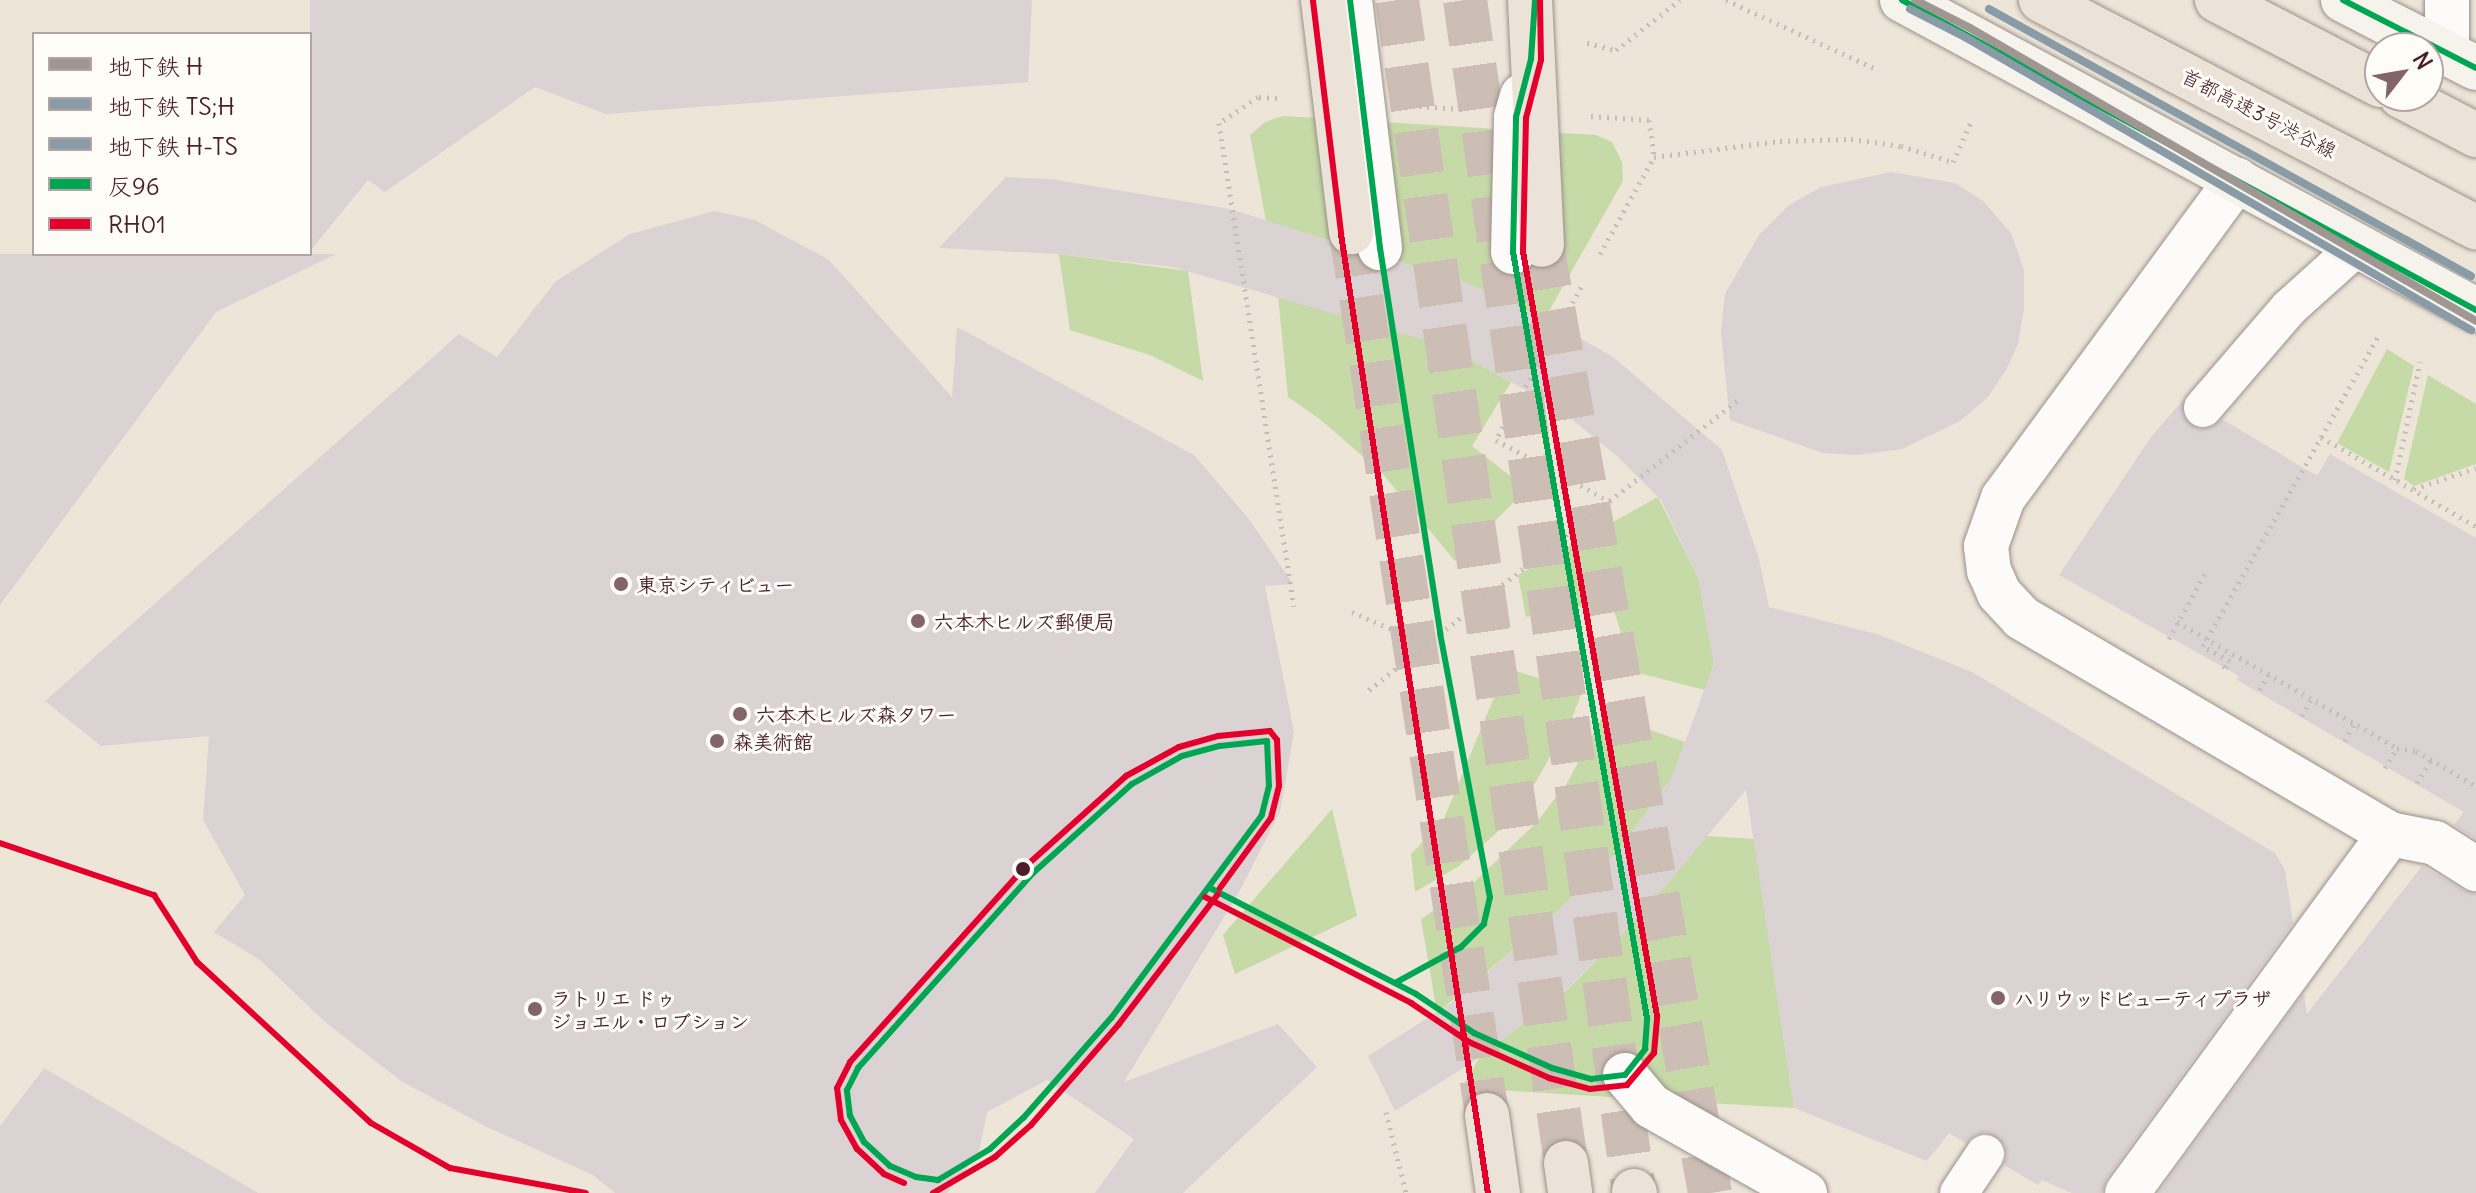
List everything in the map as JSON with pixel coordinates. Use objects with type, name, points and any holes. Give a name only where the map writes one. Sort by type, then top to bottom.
[{"type":"main road","points":[[1323,0],[1366,240]]},
{"type":"main road","points":[[1902,0],[2476,310]]},
{"type":"main road","name":"首都高速3号渋谷線","points":[[2041,0],[2476,227]]},
{"type":"main road","points":[[2217,0],[2364,77]]},
{"type":"main road","points":[[2343,0],[2461,60]]},
{"type":"main road","points":[[1528,248],[1532,2]]},
{"type":"main road","points":[[2432,112],[2476,135]]},
{"type":"main road","points":[[1487,1115],[1498,1193]]},
{"type":"street","points":[[1350,0],[1366,240]]},
{"type":"street","points":[[2447,0],[2461,60]]},
{"type":"street","points":[[2237,180],[2003,498],[1986,546],[1989,571],[1999,593],[2022,618],[2390,834],[2435,843],[2476,869]]},
{"type":"street","points":[[2127,1193],[2390,834]]},
{"type":"street","points":[[1625,1075],[1651,1106],[1805,1193]]},
{"type":"lane","points":[[2203,408],[2289,308],[2359,245]]},
{"type":"lane","points":[[1959,1193],[1985,1154]]},
{"type":"path","points":[[1574,40],[1616,50],[1680,0]]},
{"type":"path","points":[[1726,0],[1878,70]]},
{"type":"path","points":[[1780,141],[1851,139],[1901,146],[1953,162],[1972,120]]},
{"type":"path","points":[[1594,265],[1654,157]]},
{"type":"path","points":[[1586,278],[1496,440],[1609,501]]},
{"type":"path","points":[[2199,653],[2226,668],[2230,661],[2203,646],[2378,337]]},
{"type":"path","points":[[2395,480],[2420,362]]},
{"type":"path","points":[[1365,693],[1739,399]]},
{"type":"path","points":[[2321,437],[2476,526]]},
{"type":"path","points":[[2413,490],[2476,468]]},
{"type":"path","points":[[2168,640],[2207,570]]},
{"type":"path","points":[[1352,612],[1427,644]]},
{"type":"path","points":[[2177,622],[2397,748],[2416,751],[2476,786]]},
{"type":"path","points":[[2256,697],[2269,674]]},
{"type":"path","points":[[2300,720],[2311,699]]},
{"type":"path","points":[[2343,745],[2354,724]]},
{"type":"path","points":[[2385,769],[2397,748]]},
{"type":"path","points":[[2415,787],[2431,760]]},
{"type":"path","points":[[1386,1112],[1406,1193]]},
{"type":"green space","points":[[1283,116],[1596,135],[1612,142],[1622,162],[1623,181],[1545,318],[1462,281],[1266,221],[1250,135],[1265,122]]},
{"type":"green space","points":[[1059,254],[1188,271],[1203,381],[1150,355],[1070,330]]},
{"type":"green space","points":[[1278,295],[1448,347],[1511,382],[1472,446],[1527,489],[1455,561],[1383,474],[1321,420],[1288,397]]},
{"type":"green space","points":[[2387,349],[2414,366],[2389,472],[2337,443]]},
{"type":"green space","points":[[2428,375],[2476,404],[2476,464],[2414,486],[2404,479]]},
{"type":"green space","points":[[1658,497],[1698,577],[1714,663],[1705,690],[1627,670],[1622,635],[1610,600],[1526,617],[1518,575]]},
{"type":"green space","points":[[1506,668],[1582,692],[1572,718],[1535,783],[1502,828],[1459,866],[1415,892],[1411,854],[1443,821]]},
{"type":"green space","points":[[1604,714],[1685,742],[1672,777],[1615,855],[1542,926],[1437,1013],[1421,919],[1469,887],[1536,823],[1567,783]]},
{"type":"green space","points":[[1332,809],[1357,916],[1235,974],[1223,935]]},
{"type":"green space","points":[[1707,836],[1754,839],[1794,1108],[1462,1088],[1479,1058],[1570,987],[1643,912]]},
{"type":"building","points":[[310,0],[1032,0],[1028,82],[606,114],[535,87],[385,192],[368,180],[312,249]]},
{"type":"building","points":[[1891,172],[1955,183],[1983,201],[2011,233],[2024,270],[2024,309],[2018,344],[2006,370],[1988,397],[1960,421],[1902,449],[1857,455],[1823,453],[1730,420],[1721,333],[1725,294],[1759,235],[1789,205],[1821,187]]},
{"type":"building","name":"ハリウッドビューティプラザ","points":[[1006,177],[1051,179],[1230,209],[1328,240],[1341,255],[1357,256],[1371,271],[1384,273],[1400,262],[1462,281],[1545,318],[1613,357],[1722,450],[1759,559],[1769,607],[1880,635],[1972,672],[2275,853],[2285,870],[2293,923],[2107,1178],[2102,1193],[2072,1193],[2042,1180],[2038,1185],[2004,1165],[2007,1155],[2004,1144],[1987,1132],[1976,1134],[1966,1143],[1949,1133],[1927,1161],[1794,1108],[1746,790],[1643,912],[1569,987],[1479,1058],[1395,1111],[1368,1056],[1451,1003],[1542,926],[1615,855],[1672,777],[1714,664],[1698,577],[1661,500],[1618,457],[1558,408],[1448,347],[1173,267],[1059,254],[939,248]]},
{"type":"building","name":"六本木ヒルズ森タワー","points":[[715,211],[755,220],[829,260],[952,397],[957,327],[1194,455],[1249,519],[1293,584],[1265,586],[1294,732],[1280,812],[1238,894],[1124,1082],[1278,1024],[1317,1067],[1183,1193],[1095,1193],[1134,1139],[1047,1080],[987,1112],[979,1152],[947,1193],[615,1193],[593,1175],[487,1127],[401,1081],[324,1021],[260,960],[214,932],[245,895],[203,820],[209,736],[101,746],[45,701],[459,334],[497,357],[555,282],[630,234]]},
{"type":"building","points":[[0,254],[336,254],[216,312],[0,605]]},
{"type":"building","points":[[2184,399],[2183,416],[2198,429],[2211,428],[2222,419],[2317,476],[2330,454],[2476,538],[2476,839],[2454,825],[2464,812],[2237,680],[2239,676],[2059,575],[2151,437]]},
{"type":"building","points":[[2422,866],[2463,890],[2476,894],[2476,1193],[2158,1193],[2304,993],[2307,1014]]},
{"type":"building","points":[[44,1068],[258,1193],[0,1193],[0,1126]]},
{"type":"tunnel","points":[[1397,0],[1566,1163]]},
{"type":"tunnel","points":[[1465,0],[1634,1191]]},
{"type":"tunnel","points":[[1351,232],[1487,1115]]},
{"type":"tunnel","points":[[1542,245],[1710,1193]]},
{"type":"metro line","name":"H","points":[[1915,0],[1970,28],[2476,321]]},
{"type":"metro line","name":"TS;H","points":[[1910,9],[1965,37],[2471,330]]},
{"type":"metro line","name":"H-TS","points":[[1989,9],[2471,276]]},
{"type":"transit line","name":"反96","points":[[1350,0],[1380,248],[1440,633],[1490,897],[1484,924],[1461,947],[1395,983]]},
{"type":"transit line","name":"反96","points":[[1210,888],[1416,994],[1474,1033],[1552,1068],[1591,1079],[1625,1075],[1645,1049],[1647,1018],[1513,252],[1516,117],[1531,59],[1535,0]]},
{"type":"transit line","name":"RH01","points":[[1205,897],[1411,1003],[1469,1042],[1549,1078],[1590,1089],[1627,1085],[1654,1053],[1657,1016],[1523,251],[1526,118],[1541,60],[1540,0]]},
{"type":"transit line","name":"反96","points":[[1902,0],[2476,310]]},
{"type":"transit line","name":"反96","points":[[2343,0],[2476,68]]},
{"type":"transit line","name":"RH01","points":[[1313,1],[1341,234],[1488,1193]]},
{"type":"transit line","name":"RH01","points":[[904,1183],[884,1174],[857,1149],[841,1120],[837,1088],[850,1062],[1026,866],[1126,776],[1179,747],[1218,736],[1270,731],[1277,740],[1279,786],[1271,818],[1220,888]]},
{"type":"transit line","name":"反96","points":[[1267,741],[1269,786],[1262,815],[1111,1018],[1023,1118],[990,1149],[938,1180],[916,1177],[890,1166],[864,1142],[850,1116],[847,1090],[858,1068],[1033,873],[1132,784],[1182,756],[1220,746],[1267,741]]},
{"type":"transit line","name":"RH01","points":[[0,843],[154,895],[197,962],[371,1123],[450,1168],[586,1193]]},
{"type":"transit line","name":"RH01","points":[[933,1193],[995,1157],[1031,1125],[1119,1024],[1218,894]]},
{"type":"place","name":"東京シティビュー","points":[[621,584]]},
{"type":"place","name":"六本木ヒルズ郵便局","points":[[918,621]]},
{"type":"place","name":"六本木ヒルズ森タワー","points":[[740,714]]},
{"type":"place","name":"森美術館","points":[[717,741]]},
{"type":"place","name":"ハリウッドビューティプラザ","points":[[1998,998]]},
{"type":"place","name":"ラトリエ ドゥ ジョエル・ロブション","points":[[535,1009]]}]
